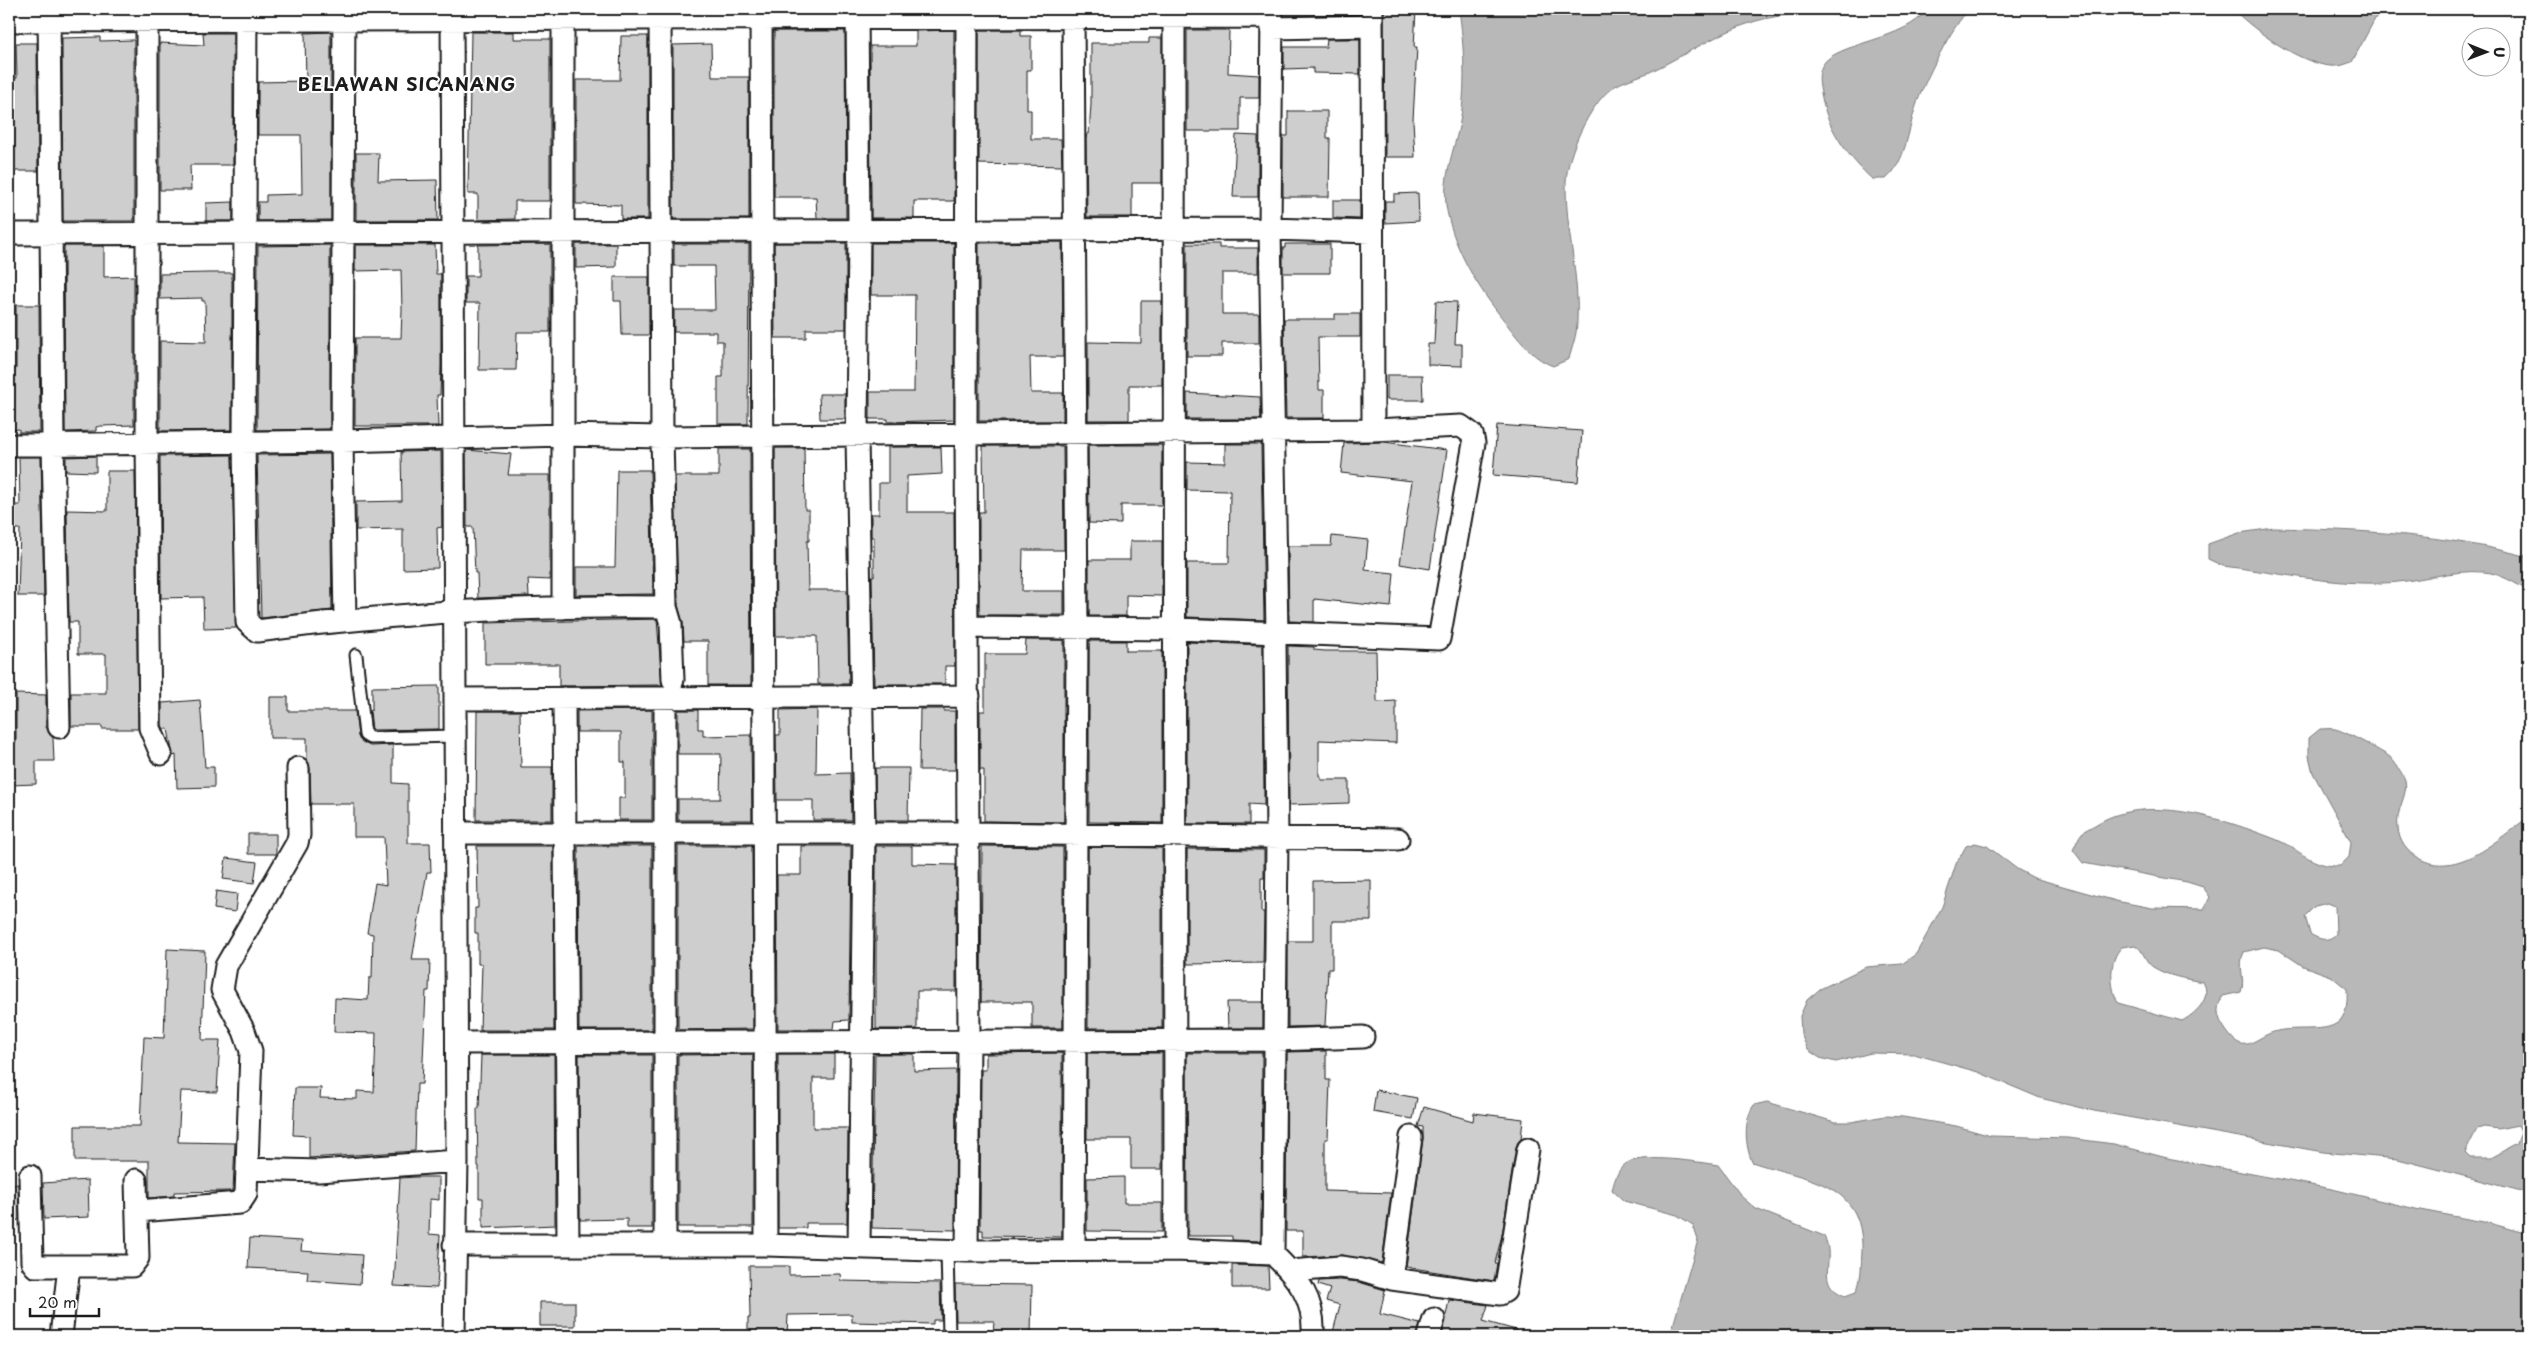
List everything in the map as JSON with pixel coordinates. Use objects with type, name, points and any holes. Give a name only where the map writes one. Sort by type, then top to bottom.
[{"type":"street","points":[[1174,12],[1172,432],[1176,629],[1175,1250]]},
{"type":"street","points":[[9,22],[49,15],[1174,12],[1272,18],[1372,17],[1373,430]]},
{"type":"street","points":[[1073,13],[1077,628],[1074,1250]]},
{"type":"street","points":[[660,14],[662,438],[666,607],[671,624],[666,833],[667,1043],[665,1245]]},
{"type":"street","points":[[761,14],[766,1245]]},
{"type":"street","points":[[857,14],[859,231],[857,436],[864,833],[863,1042],[859,1247]]},
{"type":"street","points":[[957,1250],[969,1041],[969,696],[966,434],[967,14]]},
{"type":"street","points":[[49,15],[53,444],[59,727]]},
{"type":"street","points":[[147,15],[148,234],[146,443],[150,728],[161,754]]},
{"type":"street","points":[[246,15],[244,442],[247,622],[257,631],[345,620],[455,612],[666,607]]},
{"type":"street","points":[[344,15],[342,441],[345,620]]},
{"type":"street","points":[[452,15],[457,1161],[454,1245],[454,1336]]},
{"type":"street","points":[[563,15],[563,608]]},
{"type":"street","points":[[1272,18],[1270,229],[1277,634],[1275,651],[1277,837],[1273,1254]]},
{"type":"street","points":[[9,234],[1173,229],[1372,232]]},
{"type":"street","points":[[9,445],[342,441],[562,435],[662,438],[1373,430],[1461,426],[1472,434],[1474,443],[1439,639],[1176,629],[968,627]]},
{"type":"street","points":[[456,699],[564,698],[669,689],[764,697],[969,696]]},
{"type":"street","points":[[564,698],[568,1245]]},
{"type":"street","points":[[138,1211],[240,1203],[246,1194],[251,1051],[244,1031],[222,990],[223,976],[226,966],[297,843],[299,835],[298,768]]},
{"type":"street","points":[[456,833],[968,833],[1398,839]]},
{"type":"street","points":[[456,1042],[667,1043],[1276,1040],[1363,1037]]},
{"type":"street","points":[[1392,1279],[1411,1136]]},
{"type":"street","points":[[1291,1271],[1340,1267],[1362,1270],[1392,1279],[1487,1294],[1500,1294],[1505,1291],[1528,1149]]},
{"type":"street","points":[[247,1169],[328,1170],[457,1161]]},
{"type":"street","points":[[30,1176],[32,1262],[35,1266],[135,1264],[138,1258],[136,1180]]},
{"type":"street","points":[[454,1245],[766,1245],[957,1250],[1175,1250],[1273,1254],[1291,1271],[1309,1299],[1314,1318],[1313,1336]]},
{"type":"street","points":[[61,1336],[69,1266]]},
{"type":"lane","points":[[356,655],[366,735],[370,738],[456,736]]},
{"type":"lane","points":[[949,1336],[957,1250]]},
{"type":"shaded area","points":[[1459,9],[1835,9],[1775,17],[1742,26],[1715,37],[1650,72],[1612,88],[1595,106],[1581,131],[1570,158],[1566,182],[1566,200],[1576,287],[1576,332],[1569,359],[1553,366],[1544,362],[1530,351],[1490,302],[1473,276],[1459,249],[1449,220],[1445,195],[1446,185],[1462,113],[1464,83]]},
{"type":"shaded area","points":[[1927,9],[1970,9],[1947,40],[1925,84],[1916,106],[1906,145],[1898,164],[1886,179],[1872,179],[1856,163],[1836,135],[1823,103],[1819,79],[1820,70],[1829,58],[1841,51],[1904,28],[1917,20]]},
{"type":"shaded area","points":[[2233,9],[2385,9],[2377,15],[2352,62],[2337,66],[2325,65],[2296,55],[2253,27]]},
{"type":"shaded area","points":[[2274,528],[2371,532],[2434,538],[2497,549],[2529,557],[2529,591],[2502,577],[2484,572],[2458,572],[2408,581],[2363,583],[2322,580],[2223,566],[2208,559],[2208,544],[2239,533]]},
{"type":"shaded area","points":[[2320,729],[2335,729],[2372,746],[2390,757],[2402,774],[2406,786],[2398,815],[2400,837],[2404,846],[2418,858],[2433,863],[2448,864],[2463,860],[2491,845],[2529,817],[2529,945],[2526,963],[2529,969],[2529,1193],[2398,1159],[2323,1152],[2094,1111],[2040,1098],[1978,1072],[1914,1054],[1871,1053],[1836,1062],[1820,1058],[1808,1050],[1801,1034],[1800,1016],[1807,1000],[1820,989],[1866,967],[1902,964],[1916,954],[1942,907],[1956,864],[1966,846],[1975,843],[1987,846],[2017,869],[2034,878],[2116,901],[2152,908],[2204,909],[2210,897],[2203,887],[2187,882],[2083,863],[2073,850],[2082,833],[2115,815],[2137,810],[2185,812],[2209,817],[2254,831],[2284,843],[2313,861],[2330,866],[2340,866],[2349,857],[2351,842],[2313,773],[2309,756],[2309,738]],"holes":[[[2328,903],[2335,906],[2336,934],[2330,938],[2321,939],[2310,934],[2305,916],[2315,906]],[[2135,945],[2150,965],[2164,973],[2203,982],[2206,994],[2201,1005],[2182,1021],[2118,1003],[2113,989],[2112,966],[2117,952],[2122,947]],[[2264,947],[2279,950],[2303,966],[2331,976],[2347,989],[2347,1005],[2343,1016],[2337,1023],[2329,1027],[2283,1030],[2273,1032],[2250,1043],[2237,1042],[2230,1036],[2222,1024],[2218,1010],[2223,996],[2241,992],[2243,982],[2241,962],[2244,952]],[[2518,1125],[2521,1131],[2517,1144],[2491,1158],[2470,1158],[2465,1153],[2477,1129],[2484,1127],[2498,1129]]]},
{"type":"shaded area","points":[[1767,1102],[1835,1122],[1851,1122],[1885,1116],[1903,1117],[1956,1126],[1991,1136],[2068,1138],[2114,1144],[2167,1158],[2332,1189],[2420,1210],[2489,1223],[2529,1234],[2529,1336],[1822,1336],[1762,1330],[1743,1336],[1670,1336],[1698,1240],[1693,1225],[1677,1215],[1624,1201],[1612,1190],[1622,1167],[1629,1162],[1637,1160],[1673,1159],[1718,1165],[1742,1197],[1756,1209],[1824,1236],[1827,1245],[1827,1270],[1830,1285],[1835,1291],[1845,1296],[1856,1292],[1860,1277],[1862,1251],[1860,1228],[1853,1210],[1842,1196],[1810,1179],[1752,1162],[1746,1133],[1748,1118],[1754,1105]]},
{"type":"building","points":[[1384,9],[1416,9],[1414,47],[1417,47],[1413,120],[1415,157],[1385,157]]},
{"type":"building","points":[[954,30],[954,201],[914,201],[914,218],[871,218],[870,46],[916,46],[916,31]]},
{"type":"building","points":[[979,30],[1021,30],[1021,36],[1031,36],[1031,70],[1027,70],[1027,110],[1031,110],[1031,139],[1061,139],[1062,166],[979,164]]},
{"type":"building","points":[[1187,30],[1229,30],[1228,73],[1259,75],[1259,98],[1240,98],[1240,131],[1187,131]]},
{"type":"building","points":[[774,31],[845,31],[846,218],[817,218],[816,197],[774,197]]},
{"type":"building","points":[[331,32],[331,220],[258,221],[258,202],[266,202],[266,195],[302,194],[301,135],[258,135],[258,82],[306,81],[305,33]]},
{"type":"building","points":[[471,32],[514,32],[514,39],[550,39],[550,201],[515,201],[515,219],[478,220],[478,194],[468,194]]},
{"type":"building","points":[[203,33],[233,33],[233,165],[190,165],[191,190],[160,190],[160,43],[204,45]]},
{"type":"building","points":[[621,36],[648,36],[648,219],[621,219],[621,205],[576,204],[576,80],[620,80]]},
{"type":"building","points":[[100,37],[100,41],[134,40],[134,221],[63,221],[62,38]]},
{"type":"building","points":[[1149,38],[1162,38],[1162,183],[1132,183],[1132,217],[1087,217],[1086,139],[1087,134],[1089,134],[1091,104],[1091,43],[1149,43]]},
{"type":"building","points":[[1327,39],[1360,39],[1360,74],[1313,73],[1313,68],[1284,69],[1284,47],[1326,47]]},
{"type":"building","points":[[16,43],[37,43],[38,171],[9,171],[9,78],[17,78]]},
{"type":"building","points":[[711,44],[712,77],[749,77],[749,219],[673,219],[673,45]]},
{"type":"building","points":[[1288,111],[1327,111],[1327,138],[1330,138],[1329,197],[1283,197],[1283,136],[1288,136]]},
{"type":"building","points":[[1236,135],[1258,136],[1258,197],[1233,197]]},
{"type":"building","points":[[356,153],[379,153],[378,181],[437,180],[438,220],[356,220]]},
{"type":"building","points":[[1418,193],[1419,221],[1385,223],[1385,201],[1394,201],[1394,194]]},
{"type":"building","points":[[1333,200],[1360,200],[1360,219],[1333,218]]},
{"type":"building","points":[[233,202],[233,221],[206,221],[206,203]]},
{"type":"building","points":[[1062,242],[1063,357],[1030,357],[1031,393],[1063,393],[1063,421],[979,421],[979,243]]},
{"type":"building","points":[[774,243],[846,243],[846,329],[806,329],[806,338],[775,338]]},
{"type":"building","points":[[871,243],[954,243],[954,420],[888,422],[888,419],[870,419],[870,392],[914,392],[915,295],[871,295]]},
{"type":"building","points":[[550,244],[550,332],[517,332],[516,370],[479,370],[480,303],[466,303],[466,276],[478,276],[478,245]]},
{"type":"building","points":[[576,244],[616,244],[616,267],[576,268]]},
{"type":"building","points":[[674,244],[749,244],[748,424],[718,424],[718,377],[723,377],[723,341],[716,341],[716,332],[674,332],[674,310],[715,310],[714,266],[674,266]]},
{"type":"building","points":[[1187,244],[1219,244],[1219,248],[1258,248],[1258,273],[1222,273],[1222,314],[1259,314],[1259,343],[1222,343],[1222,356],[1187,356]]},
{"type":"building","points":[[1285,244],[1330,244],[1330,273],[1283,273],[1283,248],[1285,248]]},
{"type":"building","points":[[330,245],[330,429],[257,430],[258,246]]},
{"type":"building","points":[[355,245],[435,245],[436,274],[441,274],[441,366],[440,395],[437,395],[438,426],[355,426],[355,338],[401,338],[402,309],[401,270],[355,271]]},
{"type":"building","points":[[64,246],[104,246],[104,277],[134,276],[134,425],[101,426],[96,427],[96,431],[65,432]]},
{"type":"building","points":[[232,273],[232,430],[160,431],[160,341],[206,342],[205,301],[202,301],[202,298],[160,299],[160,274]]},
{"type":"building","points":[[614,277],[649,277],[649,335],[622,335],[621,301],[614,301]]},
{"type":"building","points":[[1141,301],[1162,301],[1162,385],[1129,385],[1129,420],[1088,420],[1088,342],[1141,343]]},
{"type":"building","points":[[1436,301],[1457,302],[1455,344],[1462,344],[1462,366],[1428,365],[1428,344],[1434,344]]},
{"type":"building","points":[[16,305],[39,305],[40,432],[19,432],[19,429],[10,430],[12,369],[16,369]]},
{"type":"building","points":[[1335,314],[1360,314],[1360,337],[1318,337],[1319,390],[1324,390],[1324,418],[1286,418],[1284,319],[1335,319]]},
{"type":"building","points":[[1387,375],[1422,375],[1423,400],[1387,400]]},
{"type":"building","points":[[1187,393],[1260,397],[1261,419],[1187,419]]},
{"type":"building","points":[[819,394],[845,394],[845,419],[820,419]]},
{"type":"building","points":[[1497,425],[1582,431],[1578,482],[1493,475]]},
{"type":"building","points":[[1384,442],[1447,450],[1430,569],[1400,564],[1412,481],[1341,473],[1344,443]]},
{"type":"building","points":[[1225,444],[1261,444],[1264,620],[1187,617],[1187,563],[1229,563],[1230,491],[1187,490],[1187,462],[1225,463]]},
{"type":"building","points":[[1088,445],[1162,445],[1162,505],[1121,505],[1121,524],[1089,523]]},
{"type":"building","points":[[983,446],[1063,446],[1064,550],[1023,550],[1022,591],[1064,591],[1064,615],[979,615],[979,512],[984,512]]},
{"type":"building","points":[[888,447],[941,447],[942,474],[907,476],[907,512],[954,512],[955,666],[945,666],[945,684],[874,684],[872,576],[874,576],[874,537],[871,537],[871,514],[879,514],[879,483],[888,483]]},
{"type":"building","points":[[775,448],[804,448],[805,510],[809,510],[809,541],[807,541],[808,590],[847,590],[849,684],[818,684],[817,636],[776,636]]},
{"type":"building","points":[[719,449],[750,449],[751,685],[708,685],[708,641],[684,641],[683,623],[678,605],[675,476],[719,476]]},
{"type":"building","points":[[466,450],[511,454],[508,475],[550,475],[550,580],[528,579],[529,596],[478,598],[473,527],[467,527]]},
{"type":"building","points":[[441,451],[442,527],[437,528],[438,568],[403,569],[403,529],[356,530],[356,502],[402,501],[401,452]]},
{"type":"building","points":[[330,454],[332,610],[261,618],[257,455]]},
{"type":"building","points":[[232,455],[236,628],[204,629],[203,597],[161,598],[160,456]]},
{"type":"building","points":[[96,456],[96,472],[66,471],[66,457]]},
{"type":"building","points":[[19,457],[41,457],[44,596],[18,596],[20,529],[9,529],[9,505],[20,505]]},
{"type":"building","points":[[617,470],[650,470],[653,594],[576,595],[576,567],[615,567]]},
{"type":"building","points":[[107,471],[135,471],[138,729],[102,729],[102,726],[71,726],[71,693],[106,693],[106,654],[78,654],[78,622],[69,622],[67,510],[107,511]]},
{"type":"building","points":[[1332,536],[1368,540],[1365,570],[1394,573],[1391,607],[1314,599],[1314,622],[1289,621],[1288,546],[1331,546]]},
{"type":"building","points":[[1130,541],[1162,541],[1162,596],[1126,595],[1126,616],[1089,616],[1089,560],[1130,560]]},
{"type":"building","points":[[657,619],[662,685],[559,686],[559,664],[485,664],[485,623]]},
{"type":"building","points":[[1026,640],[1064,640],[1064,822],[984,821],[984,770],[980,770],[980,711],[985,711],[985,654],[1025,654]]},
{"type":"building","points":[[1089,641],[1126,641],[1126,651],[1162,651],[1162,823],[1089,822]]},
{"type":"building","points":[[1187,642],[1263,645],[1264,805],[1249,804],[1249,824],[1187,824]]},
{"type":"building","points":[[1288,646],[1314,647],[1314,650],[1325,651],[1376,651],[1377,702],[1396,701],[1396,743],[1319,740],[1319,776],[1321,776],[1321,780],[1349,780],[1349,803],[1289,805]]},
{"type":"building","points":[[439,686],[439,729],[372,730],[370,711],[372,710],[372,687]]},
{"type":"building","points":[[16,694],[46,695],[46,727],[53,738],[54,761],[36,761],[36,784],[10,785],[9,742],[16,742]]},
{"type":"building","points":[[270,697],[288,697],[288,711],[355,711],[358,736],[361,741],[370,746],[393,745],[393,783],[408,784],[408,843],[430,843],[431,872],[427,872],[412,960],[430,960],[429,991],[426,991],[422,1084],[417,1084],[415,1151],[309,1158],[309,1136],[293,1135],[295,1088],[321,1088],[320,1098],[357,1099],[357,1091],[374,1092],[376,1033],[334,1032],[335,998],[368,1000],[369,978],[372,978],[373,934],[367,933],[375,883],[386,885],[384,837],[354,837],[354,804],[311,804],[307,738],[270,738]]},
{"type":"building","points":[[200,700],[205,767],[214,767],[214,787],[177,788],[176,755],[173,756],[168,729],[164,729],[162,725],[162,703]]},
{"type":"building","points":[[817,709],[816,774],[850,773],[851,820],[813,820],[813,800],[777,800],[776,735],[780,735],[780,710]]},
{"type":"building","points":[[920,709],[955,711],[955,770],[919,770]]},
{"type":"building","points":[[652,710],[652,820],[619,820],[619,798],[625,798],[625,762],[621,762],[621,732],[577,732],[577,711]]},
{"type":"building","points":[[678,710],[698,710],[698,729],[703,729],[703,736],[751,735],[752,820],[678,820],[678,799],[720,799],[721,754],[678,754]]},
{"type":"building","points":[[477,711],[520,711],[521,767],[552,767],[552,820],[476,820]]},
{"type":"building","points":[[875,768],[909,768],[908,820],[876,820]]},
{"type":"building","points":[[248,834],[276,834],[276,854],[248,854]]},
{"type":"building","points":[[477,846],[553,846],[554,1030],[480,1030],[482,964],[478,964],[478,933],[475,933],[475,908],[478,908]]},
{"type":"building","points":[[578,846],[652,846],[652,1030],[579,1030]]},
{"type":"building","points":[[678,846],[752,846],[753,1029],[678,1030]]},
{"type":"building","points":[[801,846],[851,846],[849,1020],[835,1021],[834,1029],[778,1029],[777,875],[801,875]]},
{"type":"building","points":[[876,846],[912,846],[912,864],[956,865],[956,991],[917,991],[917,1029],[876,1029]]},
{"type":"building","points":[[982,846],[1063,847],[1063,1028],[1032,1028],[1032,1002],[981,1002]]},
{"type":"building","points":[[1088,847],[1162,848],[1162,1028],[1088,1028]]},
{"type":"building","points":[[1187,849],[1264,850],[1264,878],[1261,878],[1261,912],[1264,912],[1263,963],[1187,964]]},
{"type":"building","points":[[226,858],[257,862],[254,883],[223,879]]},
{"type":"building","points":[[1371,880],[1371,921],[1332,921],[1332,969],[1328,969],[1325,1026],[1288,1027],[1288,941],[1313,941],[1313,881]]},
{"type":"building","points":[[216,891],[237,894],[235,912],[214,909]]},
{"type":"building","points":[[167,949],[205,951],[202,1040],[220,1040],[217,1092],[181,1091],[178,1142],[235,1143],[233,1191],[174,1192],[174,1196],[149,1198],[149,1161],[75,1161],[75,1126],[140,1126],[144,1037],[164,1038]]},
{"type":"building","points":[[1227,1002],[1263,1002],[1263,1028],[1228,1028]]},
{"type":"building","points":[[1326,1051],[1326,1080],[1330,1080],[1328,1139],[1325,1139],[1325,1191],[1391,1193],[1382,1263],[1342,1255],[1303,1257],[1303,1231],[1286,1231],[1287,1052]]},
{"type":"building","points":[[1062,1053],[1062,1237],[983,1236],[983,1230],[980,1230],[981,1070],[986,1070],[986,1054]]},
{"type":"building","points":[[1087,1053],[1162,1053],[1162,1169],[1131,1169],[1131,1139],[1087,1139]]},
{"type":"building","points":[[1187,1053],[1262,1053],[1261,1241],[1232,1240],[1232,1236],[1188,1236]]},
{"type":"building","points":[[753,1054],[753,1227],[678,1227],[678,1055]]},
{"type":"building","points":[[778,1054],[834,1054],[834,1078],[813,1078],[813,1128],[848,1128],[847,1223],[806,1223],[806,1228],[778,1228]]},
{"type":"building","points":[[875,1054],[914,1054],[914,1071],[956,1070],[955,1230],[872,1228]]},
{"type":"building","points":[[481,1055],[554,1055],[555,1225],[483,1228],[483,1198],[479,1198],[477,1108],[479,1108]]},
{"type":"building","points":[[579,1055],[652,1055],[652,1228],[627,1228],[627,1219],[580,1220]]},
{"type":"building","points":[[1376,1090],[1417,1098],[1413,1119],[1373,1112]]},
{"type":"building","points":[[1424,1107],[1473,1121],[1474,1113],[1523,1119],[1521,1139],[1516,1147],[1502,1235],[1495,1263],[1497,1263],[1494,1281],[1406,1267],[1423,1139],[1423,1127],[1418,1126]]},
{"type":"building","points":[[439,1177],[439,1200],[430,1199],[429,1234],[440,1235],[437,1288],[394,1286],[400,1178]]},
{"type":"building","points":[[1124,1177],[1124,1203],[1162,1203],[1162,1232],[1087,1231],[1087,1178]]},
{"type":"building","points":[[88,1180],[89,1217],[44,1219],[43,1183]]},
{"type":"building","points":[[18,1184],[19,1220],[9,1221],[9,1185]]},
{"type":"building","points":[[250,1238],[302,1241],[301,1251],[362,1255],[360,1284],[307,1280],[308,1271],[248,1268]]},
{"type":"building","points":[[1232,1265],[1268,1266],[1269,1288],[1232,1288]]},
{"type":"building","points":[[749,1266],[789,1266],[789,1275],[840,1274],[841,1281],[940,1283],[941,1320],[933,1320],[933,1324],[852,1322],[852,1314],[788,1315],[787,1336],[748,1336],[748,1318],[750,1318]]},
{"type":"building","points":[[1340,1280],[1359,1282],[1385,1290],[1380,1314],[1420,1324],[1417,1336],[1332,1336],[1340,1305],[1326,1301],[1330,1289],[1318,1285],[1319,1281]]},
{"type":"building","points":[[955,1284],[1032,1285],[1031,1336],[993,1336],[994,1321],[956,1321]]},
{"type":"building","points":[[1449,1300],[1488,1305],[1483,1321],[1516,1330],[1515,1336],[1442,1336]]},
{"type":"building","points":[[540,1302],[575,1302],[575,1326],[540,1326]]},
{"type":"district","name":"BELAWAN SICANANG","points":[[407,83]]}]
